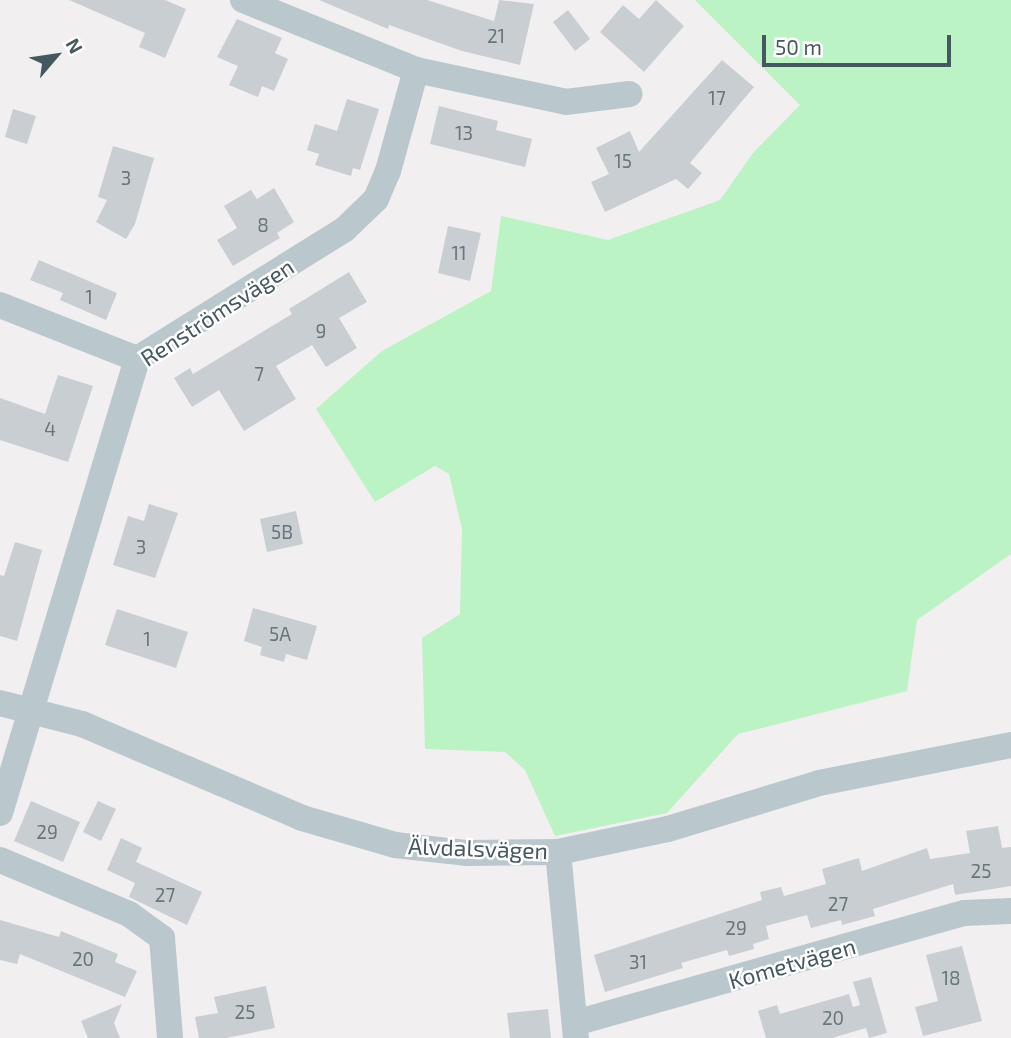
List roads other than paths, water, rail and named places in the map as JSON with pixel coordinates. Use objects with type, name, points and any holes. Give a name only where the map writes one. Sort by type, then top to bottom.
[{"type":"street","points":[[243,0],[416,70],[566,102],[629,94]]},
{"type":"street","name":"Renströmsvägen","points":[[0,813],[137,359],[345,229],[376,199],[388,171],[416,70]]},
{"type":"street","points":[[0,305],[137,359]]},
{"type":"street","name":"Älvdalsvägen","points":[[0,703],[32,709],[82,724],[302,818],[395,845],[466,853],[558,852],[668,830],[819,783],[1011,745]]},
{"type":"street","name":"Kometvägen","points":[[558,852],[575,1030],[964,913],[1011,911]]},
{"type":"street","points":[[0,860],[129,914],[162,938],[170,1038]]}]
